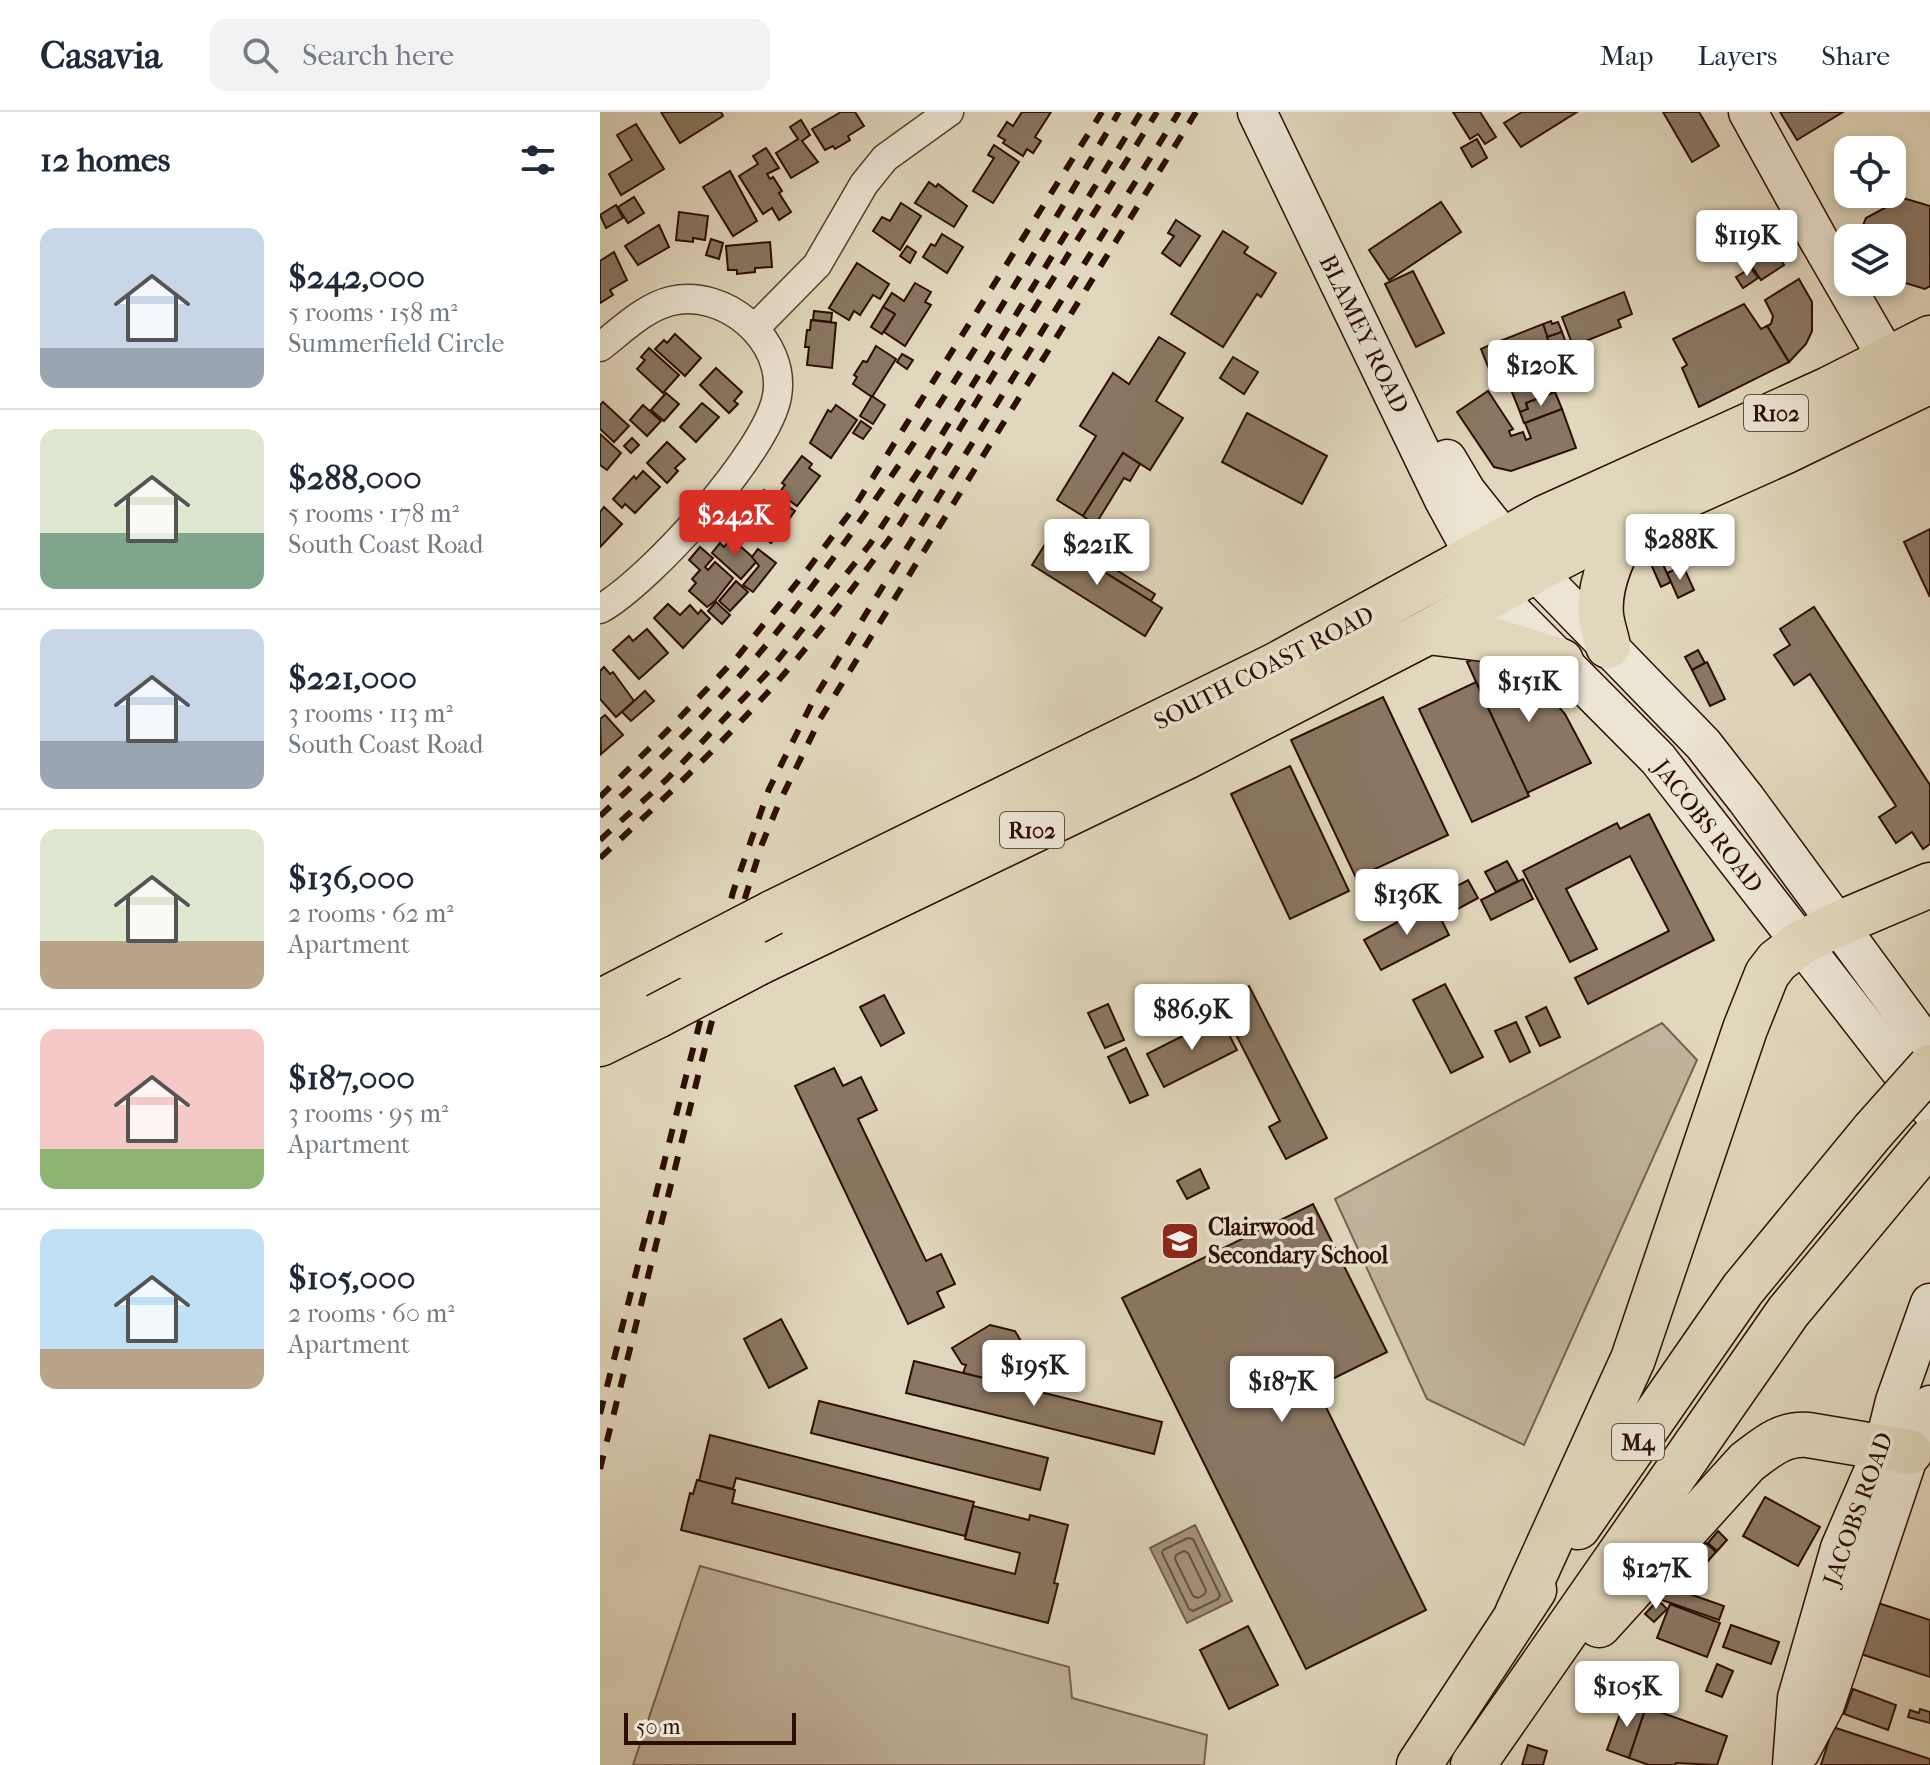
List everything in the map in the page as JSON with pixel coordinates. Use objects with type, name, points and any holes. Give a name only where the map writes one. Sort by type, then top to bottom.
[{"type":"highway","name":"SOUTH COAST ROAD","points":[[600,1044],[758,963],[1186,757],[1428,632],[1632,520],[1784,452],[1909,378],[1930,338]]},
{"type":"highway","name":"SOUTH COAST ROAD","points":[[600,1002],[772,913],[1276,665],[1489,547],[1909,378]]},
{"type":"highway","points":[[1608,646],[1601,614],[1603,584],[1632,520]]},
{"type":"highway","points":[[1428,632],[1492,640],[1561,661]]},
{"type":"highway","points":[[1517,1614],[1633,1359],[1745,1029],[1767,974],[1777,961],[1799,944],[1930,885]]},
{"type":"highway","name":"M4","points":[[1419,1765],[1517,1614],[1743,1289],[1930,1067]]},
{"type":"highway","name":"M4","points":[[1474,1765],[1788,1312],[1916,1156]]},
{"type":"highway","points":[[1474,1765],[1687,1526],[1757,1454],[1776,1440],[1792,1434],[1858,1442],[1908,1454]]},
{"type":"street","points":[[755,328],[817,265],[864,184],[885,158],[949,112]]},
{"type":"street","name":"BLAMEY ROAD","points":[[1257,112],[1444,500],[1489,547]]},
{"type":"street","name":"BLAMEY ROAD","points":[[1278,112],[1449,463],[1466,491],[1489,547]]},
{"type":"street","points":[[1748,112],[1823,249],[1909,378]]},
{"type":"street","points":[[600,347],[648,310],[669,301],[695,298],[718,305],[755,328],[773,358],[778,392],[774,412],[761,435],[710,503],[637,582],[600,609]]},
{"type":"street","name":"JACOBS ROAD","points":[[1489,547],[1516,582],[1608,646],[1703,744],[1930,1050]]},
{"type":"street","name":"JACOBS ROAD","points":[[1516,582],[1514,614],[1658,759],[1930,1109]]},
{"type":"street","name":"JACOBS ROAD","points":[[1908,1454],[1895,1401],[1930,1303]]},
{"type":"street","name":"JACOBS ROAD","points":[[1792,1765],[1825,1705],[1908,1454],[1930,1405]]},
{"type":"shaded area","points":[[1662,1023],[1697,1060],[1524,1445],[1427,1399],[1335,1199]]},
{"type":"shaded area","points":[[700,1566],[1069,1667],[1072,1698],[1207,1735],[1204,1765],[633,1765]]},
{"type":"water","points":[[1195,1525],[1232,1601],[1187,1623],[1150,1548]]},
{"type":"building","points":[[661,112],[721,112],[723,116],[680,143]]},
{"type":"building","points":[[841,112],[855,112],[864,126],[848,136],[850,140],[835,149],[833,146],[825,150],[812,129]]},
{"type":"building","points":[[1022,112],[1051,112],[1035,137],[1041,141],[1033,153],[1027,149],[1023,156],[998,136],[1007,122],[1013,126]]},
{"type":"building","points":[[1453,112],[1480,112],[1496,137],[1485,144],[1478,134],[1470,139]]},
{"type":"building","points":[[1522,112],[1577,112],[1521,147],[1504,123]]},
{"type":"building","points":[[1663,112],[1699,112],[1719,146],[1692,162]]},
{"type":"building","points":[[1780,112],[1843,112],[1797,140]]},
{"type":"building","points":[[801,120],[810,135],[802,141],[818,162],[791,178],[776,153],[798,139],[790,127]]},
{"type":"building","points":[[636,124],[664,169],[621,195],[609,174],[632,160],[617,135]]},
{"type":"building","points":[[1477,139],[1487,158],[1472,167],[1461,148]]},
{"type":"building","points":[[994,145],[1019,162],[993,203],[973,191],[994,158],[988,155]]},
{"type":"building","points":[[766,148],[779,168],[767,174],[770,179],[773,177],[782,191],[779,193],[791,212],[779,220],[772,208],[763,214],[739,176],[758,164],[753,156]]},
{"type":"building","points":[[730,171],[757,221],[733,236],[703,187]]},
{"type":"building","points":[[929,182],[936,187],[938,184],[967,206],[954,227],[915,203]]},
{"type":"building","points":[[634,197],[644,213],[628,223],[618,207]]},
{"type":"building","points":[[1906,199],[1930,206],[1930,286],[1925,289],[1906,283],[1906,224],[1864,224],[1866,218],[1884,208],[1906,208]]},
{"type":"building","points":[[1441,202],[1461,232],[1389,280],[1369,250]]},
{"type":"building","points":[[901,203],[921,216],[900,250],[873,231],[882,217],[890,221]]},
{"type":"building","points":[[616,205],[623,218],[606,228],[600,215]]},
{"type":"building","points":[[679,212],[708,216],[705,240],[676,240]]},
{"type":"building","points":[[1176,220],[1200,236],[1180,266],[1162,253],[1174,236],[1168,233]]},
{"type":"building","points":[[659,225],[669,247],[638,265],[625,246]]},
{"type":"building","points":[[1223,231],[1248,247],[1244,253],[1276,273],[1261,297],[1257,294],[1223,347],[1171,314]]},
{"type":"building","points":[[942,234],[963,247],[947,273],[923,257]]},
{"type":"building","points":[[711,239],[723,243],[719,259],[706,255]]},
{"type":"building","points":[[770,242],[772,267],[737,274],[737,270],[728,270],[726,246]]},
{"type":"building","points":[[1771,244],[1784,265],[1761,280],[1747,259]]},
{"type":"building","points":[[907,246],[916,252],[910,263],[900,256]]},
{"type":"building","points":[[614,252],[627,280],[610,290],[613,295],[600,303],[600,261]]},
{"type":"building","points":[[857,263],[889,284],[880,299],[873,295],[860,315],[854,311],[849,320],[829,308]]},
{"type":"building","points":[[1751,268],[1758,278],[1743,288],[1736,277]]},
{"type":"building","points":[[1413,271],[1444,333],[1416,347],[1385,284]]},
{"type":"building","points":[[1799,279],[1812,302],[1812,331],[1806,344],[1789,362],[1767,326],[1771,324],[1773,316],[1765,300]]},
{"type":"building","points":[[915,283],[931,292],[925,302],[931,305],[905,346],[884,332],[895,314],[883,307],[892,293],[904,301]]},
{"type":"building","points":[[1624,292],[1632,314],[1618,320],[1621,327],[1573,346],[1562,317]]},
{"type":"building","points":[[1744,304],[1761,329],[1767,326],[1789,362],[1699,407],[1682,368],[1687,365],[1673,339]]},
{"type":"building","points":[[883,307],[895,314],[882,334],[871,327]]},
{"type":"building","points":[[814,311],[832,313],[831,322],[813,320]]},
{"type":"building","points":[[811,320],[836,323],[832,368],[807,365],[809,347],[805,347]]},
{"type":"building","points":[[1551,321],[1552,324],[1558,322],[1562,332],[1547,337],[1543,324]]},
{"type":"building","points":[[1543,324],[1552,350],[1510,367],[1500,341]]},
{"type":"building","points":[[1562,332],[1575,368],[1561,373],[1554,347],[1551,348],[1547,337]]},
{"type":"building","points":[[675,334],[701,358],[685,376],[655,349]]},
{"type":"building","points":[[1159,337],[1185,353],[1156,401],[1183,418],[1150,470],[1123,453],[1083,516],[1057,500],[1096,436],[1080,426],[1113,373],[1129,384]]},
{"type":"building","points":[[1492,344],[1494,349],[1500,347],[1506,363],[1489,369],[1481,349]]},
{"type":"building","points":[[876,346],[896,359],[872,397],[853,384],[857,377],[854,375],[863,361],[867,362]]},
{"type":"building","points":[[649,348],[679,375],[663,393],[637,369],[645,360],[641,357]]},
{"type":"building","points":[[902,354],[913,360],[907,369],[897,362]]},
{"type":"building","points":[[1233,357],[1258,372],[1244,394],[1220,378]]},
{"type":"building","points":[[716,368],[742,392],[734,401],[738,404],[729,413],[700,385]]},
{"type":"building","points":[[1546,368],[1555,392],[1526,403],[1528,409],[1520,412],[1508,382]]},
{"type":"building","points":[[1488,391],[1513,429],[1509,431],[1511,436],[1523,432],[1526,440],[1531,438],[1525,423],[1562,409],[1576,448],[1511,471],[1494,467],[1457,412]]},
{"type":"building","points":[[1555,392],[1562,409],[1524,423],[1520,412],[1528,409],[1526,403]]},
{"type":"building","points":[[666,393],[679,404],[664,421],[651,410]]},
{"type":"building","points":[[872,396],[885,405],[873,424],[860,416]]},
{"type":"building","points":[[603,402],[629,426],[614,442],[600,429],[600,405]]},
{"type":"building","points":[[702,403],[719,417],[696,442],[680,427]]},
{"type":"building","points":[[643,405],[661,421],[647,436],[630,420]]},
{"type":"building","points":[[836,405],[857,420],[831,458],[810,443],[828,410],[831,412]]},
{"type":"building","points":[[1247,413],[1327,456],[1302,504],[1222,462]]},
{"type":"building","points":[[861,421],[871,428],[863,439],[853,433]]},
{"type":"building","points":[[600,434],[621,453],[607,470],[600,465]]},
{"type":"building","points":[[632,438],[639,445],[631,453],[624,446]]},
{"type":"building","points":[[667,442],[685,459],[675,468],[678,471],[667,483],[647,463]]},
{"type":"building","points":[[1123,453],[1140,464],[1130,481],[1124,478],[1081,548],[1155,594],[1151,601],[1068,549],[1087,519],[1083,516]]},
{"type":"building","points":[[802,456],[812,464],[809,468],[820,476],[797,506],[779,493],[785,485],[782,483]]},
{"type":"building","points":[[643,471],[660,487],[635,513],[625,504],[622,508],[613,499],[634,476],[636,479]]},
{"type":"building","points":[[764,490],[795,511],[771,543],[762,536],[765,533],[754,525],[765,512],[754,504]]},
{"type":"building","points":[[604,507],[622,524],[600,547],[600,512]]},
{"type":"building","points":[[1930,529],[1930,597],[1904,542]]},
{"type":"building","points":[[731,538],[757,561],[741,579],[712,553],[720,543],[724,547]]},
{"type":"building","points":[[1049,538],[1162,608],[1145,636],[1032,565]]},
{"type":"building","points":[[700,547],[713,558],[705,567],[708,570],[715,562],[733,578],[707,607],[689,591],[696,583],[692,579],[700,570],[689,560]]},
{"type":"building","points":[[758,549],[776,563],[753,592],[743,585],[759,566],[752,557]]},
{"type":"building","points":[[1657,551],[1671,582],[1661,587],[1647,555]]},
{"type":"building","points":[[1683,566],[1694,590],[1678,598],[1667,573]]},
{"type":"building","points":[[736,581],[748,592],[730,611],[719,601]]},
{"type":"building","points":[[716,602],[730,615],[722,624],[708,611]]},
{"type":"building","points":[[668,604],[680,615],[690,605],[698,614],[701,610],[710,619],[683,648],[654,618]]},
{"type":"building","points":[[1814,607],[1930,785],[1930,844],[1923,849],[1912,832],[1896,843],[1879,817],[1896,806],[1810,674],[1794,685],[1774,655],[1790,645],[1780,629]]},
{"type":"building","points":[[647,629],[668,653],[639,679],[613,650],[629,636],[633,641]]},
{"type":"building","points":[[1698,650],[1705,663],[1692,670],[1685,657]]},
{"type":"building","points":[[1482,655],[1530,674],[1565,714],[1591,763],[1527,793],[1467,662]]},
{"type":"building","points":[[1707,662],[1725,699],[1710,706],[1692,670]]},
{"type":"building","points":[[604,667],[610,674],[613,672],[634,701],[616,717],[600,699],[600,671]]},
{"type":"building","points":[[1476,682],[1529,796],[1472,822],[1419,709]]},
{"type":"building","points":[[645,691],[654,701],[631,721],[622,712]]},
{"type":"building","points":[[1383,697],[1448,835],[1356,878],[1291,740]]},
{"type":"building","points":[[605,715],[623,735],[601,754],[600,719]]},
{"type":"building","points":[[1290,766],[1349,891],[1290,919],[1231,794]]},
{"type":"building","points":[[1649,814],[1714,940],[1588,1004],[1575,978],[1669,931],[1630,856],[1566,889],[1597,949],[1570,962],[1523,871],[1617,823],[1620,829]]},
{"type":"building","points":[[1507,861],[1518,881],[1496,892],[1485,872]]},
{"type":"building","points":[[1523,879],[1533,899],[1491,920],[1481,900]]},
{"type":"building","points":[[1468,880],[1478,898],[1445,916],[1438,902],[1448,897],[1446,892]]},
{"type":"building","points":[[1433,903],[1449,935],[1381,970],[1364,940]]},
{"type":"building","points":[[1445,984],[1483,1057],[1451,1073],[1413,1000]]},
{"type":"building","points":[[1249,986],[1327,1138],[1286,1159],[1269,1127],[1280,1121],[1227,1017],[1236,1013],[1228,997]]},
{"type":"building","points":[[884,995],[904,1033],[881,1046],[860,1007]]},
{"type":"building","points":[[1108,1004],[1124,1040],[1105,1048],[1088,1013]]},
{"type":"building","points":[[1546,1007],[1560,1037],[1540,1046],[1526,1017]]},
{"type":"building","points":[[1220,1017],[1237,1050],[1164,1087],[1147,1054]]},
{"type":"building","points":[[1516,1022],[1530,1052],[1510,1062],[1495,1031]]},
{"type":"building","points":[[1126,1048],[1148,1095],[1130,1103],[1108,1057]]},
{"type":"building","points":[[834,1068],[843,1086],[861,1077],[877,1110],[858,1119],[926,1261],[941,1254],[955,1284],[937,1292],[944,1307],[908,1324],[795,1086]]},
{"type":"building","points":[[1200,1169],[1209,1188],[1187,1199],[1177,1181]]},
{"type":"building","points":[[1313,1204],[1387,1352],[1316,1387],[1426,1610],[1306,1669],[1122,1298]]},
{"type":"building","points":[[781,1319],[807,1368],[769,1388],[744,1339]]},
{"type":"building","points":[[990,1325],[1015,1331],[1032,1360],[1009,1356],[984,1370],[983,1378],[963,1373],[966,1365],[962,1364],[952,1348]]},
{"type":"building","points":[[914,1361],[1162,1422],[1154,1454],[906,1393]]},
{"type":"building","points":[[819,1401],[1048,1458],[1040,1490],[811,1433]]},
{"type":"building","points":[[710,1435],[974,1502],[965,1536],[736,1478],[733,1489],[699,1481]]},
{"type":"building","points":[[697,1480],[735,1490],[732,1503],[1015,1574],[1020,1553],[965,1539],[973,1506],[1029,1520],[1030,1515],[1068,1525],[1048,1623],[681,1530],[690,1493],[693,1494]]},
{"type":"building","points":[[1765,1497],[1820,1527],[1798,1566],[1743,1536]]},
{"type":"building","points":[[1718,1531],[1727,1540],[1717,1551],[1708,1543]]},
{"type":"building","points":[[1706,1543],[1716,1552],[1681,1591],[1724,1606],[1719,1620],[1659,1599]]},
{"type":"building","points":[[1658,1600],[1667,1609],[1654,1622],[1645,1614]]},
{"type":"building","points":[[1875,1602],[1930,1620],[1930,1677],[1858,1653]]},
{"type":"building","points":[[1670,1604],[1720,1623],[1707,1657],[1657,1638]]},
{"type":"building","points":[[1731,1625],[1779,1642],[1771,1664],[1723,1647]]},
{"type":"building","points":[[1248,1626],[1278,1685],[1229,1709],[1200,1650]]},
{"type":"building","points":[[1717,1664],[1733,1671],[1722,1697],[1706,1691]]},
{"type":"building","points":[[1853,1689],[1896,1705],[1888,1730],[1844,1714]]},
{"type":"building","points":[[1625,1700],[1646,1707],[1629,1758],[1607,1750]]},
{"type":"building","points":[[1646,1707],[1727,1736],[1717,1765],[1649,1765],[1629,1758]]},
{"type":"building","points":[[1920,1709],[1930,1712],[1930,1723],[1908,1717],[1910,1710],[1919,1713]]},
{"type":"building","points":[[1833,1727],[1930,1759],[1930,1765],[1821,1765]]},
{"type":"building","points":[[1528,1745],[1547,1751],[1543,1765],[1522,1765]]},
{"type":"railway","points":[[600,797],[739,655],[855,506],[1102,112]]},
{"type":"railway","points":[[600,816],[676,744],[724,693],[770,641],[836,554],[963,368],[1119,112]]},
{"type":"railway","points":[[600,840],[667,779],[770,670],[870,544],[928,457],[1141,112]]},
{"type":"railway","points":[[600,858],[756,705],[856,584],[901,523],[1157,112]]},
{"type":"railway","points":[[600,1414],[733,892],[769,789],[814,699],[1179,112]]},
{"type":"railway","points":[[600,1469],[745,898],[779,803],[820,719],[1196,112]]},
{"type":"place","name":"Clairwood Secondary School","points":[[1180,1241]]}]
